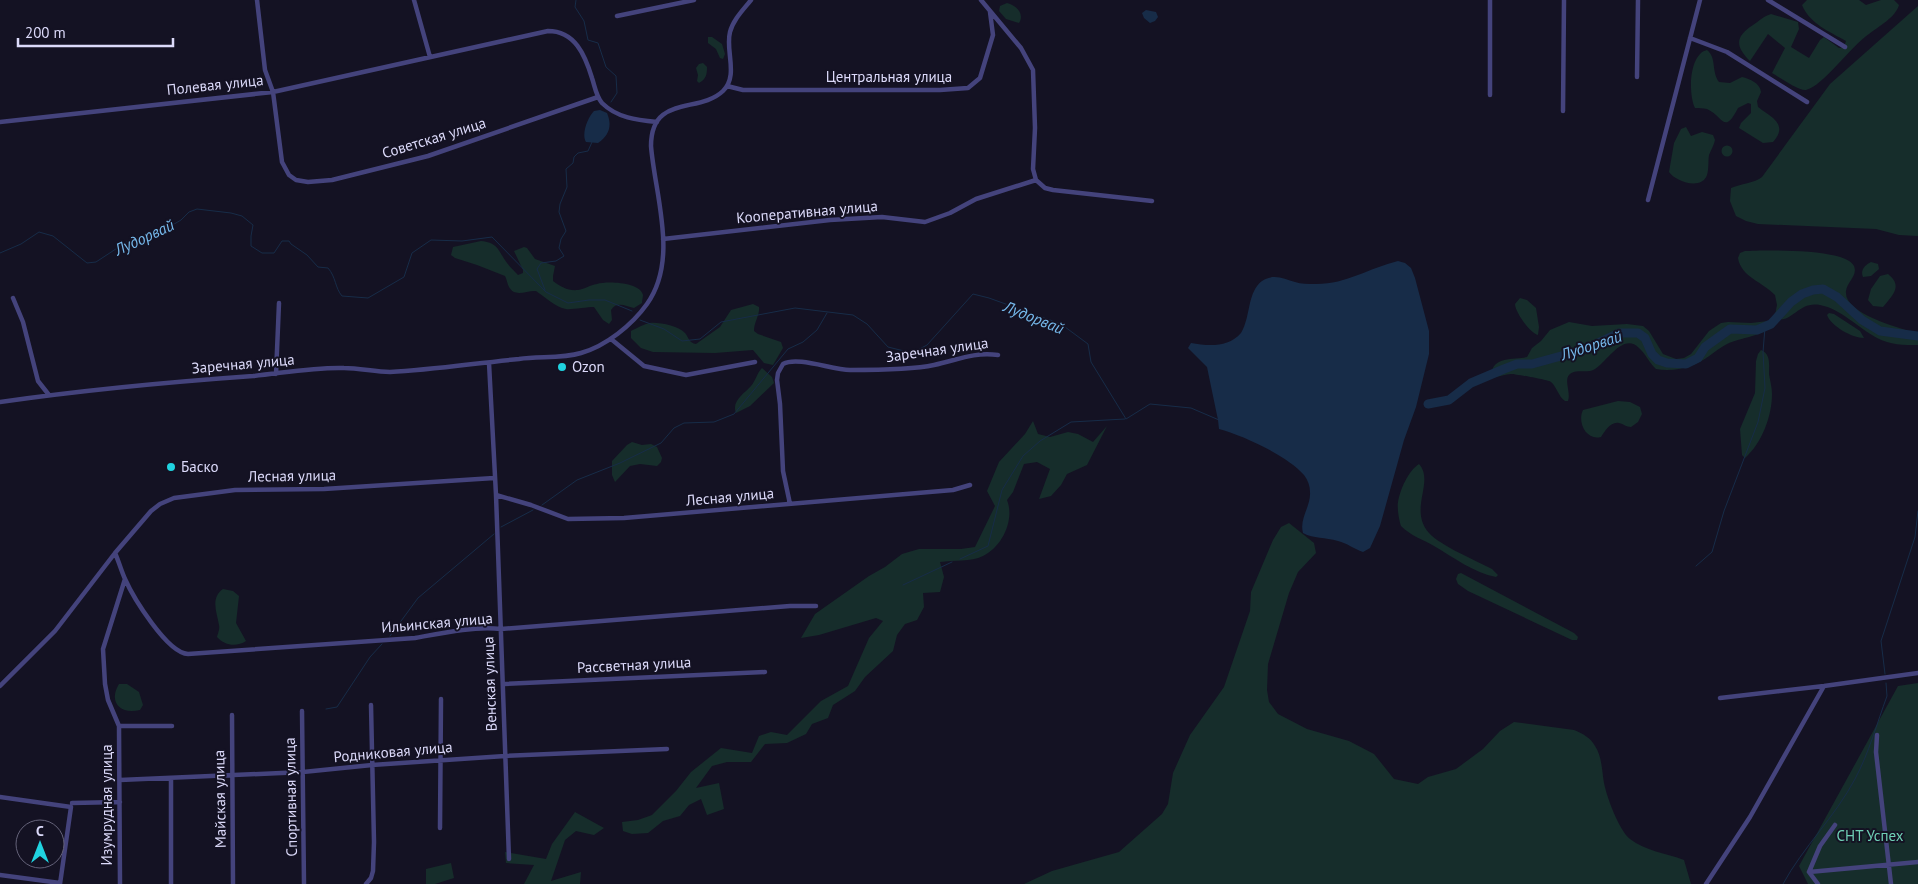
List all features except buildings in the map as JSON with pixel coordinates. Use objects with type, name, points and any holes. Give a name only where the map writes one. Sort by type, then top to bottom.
[{"type":"street","points":[[257,0],[266,70],[273,92]]},
{"type":"street","points":[[414,0],[430,57]]},
{"type":"street","points":[[617,16],[694,0]]},
{"type":"street","points":[[663,239],[651,146],[652,132],[657,122],[669,111],[716,96],[727,86],[731,71],[729,40],[731,30],[735,20],[751,0]]},
{"type":"street","points":[[981,0],[1021,48],[1033,70],[1033,169],[1036,180],[1045,188],[1053,190],[1152,201]]},
{"type":"street","points":[[1490,0],[1490,95]]},
{"type":"street","points":[[1563,110],[1564,0]]},
{"type":"street","points":[[1637,77],[1638,0]]},
{"type":"street","points":[[1648,200],[1700,0]]},
{"type":"street","points":[[1768,0],[1845,47]]},
{"type":"street","name":"Центральная улица","points":[[727,86],[743,90],[940,90],[968,88],[980,78],[984,69],[993,35],[990,12]]},
{"type":"street","name":"Полевая улица","points":[[0,122],[273,92],[548,31],[567,35],[578,46],[591,75],[598,97]]},
{"type":"street","points":[[1690,38],[1727,52],[1807,102]]},
{"type":"street","name":"Советская улица","points":[[273,92],[282,162],[289,175],[296,180],[308,182],[332,180],[428,156],[598,97]]},
{"type":"street","points":[[598,97],[614,112],[623,116],[657,122]]},
{"type":"street","name":"Кооперативная улица","points":[[663,239],[830,220],[882,217],[925,222],[950,213],[976,199],[1036,180]]},
{"type":"street","name":"Заречная улица","points":[[0,402],[48,395],[344,368],[388,372],[489,363],[519,358],[567,356],[581,353],[592,350],[610,339],[647,304],[659,280],[664,261],[663,239]]},
{"type":"street","points":[[13,298],[23,322],[38,381],[48,395]]},
{"type":"street","points":[[276,374],[279,303]]},
{"type":"street","points":[[610,339],[644,366],[686,375],[755,362]]},
{"type":"street","name":"Заречная улица","points":[[790,504],[783,471],[777,380],[778,373],[783,364],[795,361],[840,370],[873,370],[933,366],[962,356],[998,355]]},
{"type":"street","name":"Венская улица","points":[[489,363],[504,684],[509,859]]},
{"type":"street","name":"Лесная улица","points":[[0,686],[55,631],[114,554],[151,511],[160,504],[174,498],[235,490],[324,489],[494,478]]},
{"type":"street","name":"Лесная улица","points":[[496,495],[531,505],[568,520],[624,518],[953,490],[970,485]]},
{"type":"street","name":"Ильинская улица","points":[[114,554],[142,608],[164,638],[184,654],[415,638],[438,633],[492,628],[501,630],[726,611],[816,606]]},
{"type":"street","points":[[125,578],[103,649],[108,700],[119,726],[172,726]]},
{"type":"street","name":"Рассветная улица","points":[[504,684],[766,672]]},
{"type":"street","points":[[1720,698],[1918,673]]},
{"type":"street","points":[[1706,884],[1750,817],[1824,686]]},
{"type":"street","points":[[440,828],[441,699]]},
{"type":"street","points":[[366,884],[371,878],[373,871],[371,705]]},
{"type":"street","name":"Спортивная улица","points":[[302,711],[304,884]]},
{"type":"street","name":"Майская улица","points":[[232,715],[233,884]]},
{"type":"street","name":"Изумрудная улица","points":[[119,726],[120,884]]},
{"type":"street","points":[[1877,735],[1876,752],[1891,884]]},
{"type":"street","name":"Родниковая улица","points":[[120,780],[303,772],[372,765],[505,756],[667,749]]},
{"type":"street","points":[[171,778],[171,884]]},
{"type":"street","points":[[0,797],[72,805],[120,802]]},
{"type":"street","points":[[0,875],[60,884],[72,805]]},
{"type":"street","points":[[1810,872],[1820,846],[1835,825]]},
{"type":"street","points":[[1810,872],[1918,862]]},
{"type":"street","points":[[1810,872],[1818,884]]},
{"type":"green space","points":[[1807,0],[1859,0],[1866,5],[1881,0],[1894,0],[1899,5],[1890,18],[1862,40],[1829,74],[1813,87],[1803,90],[1772,73],[1785,48],[1768,34],[1750,61],[1742,51],[1739,42],[1747,29],[1771,14],[1798,22],[1799,29],[1791,47],[1809,58],[1820,40],[1824,37],[1839,48],[1844,47],[1846,41],[1815,22],[1805,11],[1802,5]]},
{"type":"green space","points":[[1007,3],[1019,10],[1021,20],[1019,23],[1006,19],[999,11],[1000,6]]},
{"type":"green space","points":[[1918,6],[1918,236],[1899,235],[1876,229],[1758,224],[1736,216],[1730,201],[1731,188],[1762,177],[1830,84]]},
{"type":"green space","points":[[708,37],[712,37],[722,44],[725,54],[723,59],[720,58],[716,49],[708,43]]},
{"type":"green space","points":[[1707,50],[1712,57],[1719,82],[1730,83],[1742,77],[1751,80],[1759,86],[1761,92],[1757,101],[1758,107],[1773,118],[1779,126],[1777,136],[1773,142],[1763,143],[1739,128],[1741,123],[1751,113],[1751,104],[1748,103],[1738,108],[1730,121],[1727,122],[1724,122],[1707,109],[1695,108],[1691,94],[1693,66],[1701,53]]},
{"type":"green space","points":[[703,63],[707,67],[706,75],[699,83],[697,81],[696,68],[699,64]]},
{"type":"green space","points":[[1686,127],[1691,136],[1702,132],[1713,135],[1715,140],[1709,155],[1707,175],[1699,183],[1682,181],[1669,172],[1674,143],[1681,129]]},
{"type":"green space","points":[[1727,145],[1733,151],[1727,157],[1721,151]]},
{"type":"green space","points":[[481,241],[495,246],[518,275],[523,273],[523,270],[514,251],[524,247],[527,248],[535,259],[555,266],[553,281],[562,287],[578,290],[602,283],[630,285],[641,291],[643,295],[642,303],[634,308],[621,305],[613,307],[611,310],[612,320],[609,324],[603,320],[594,307],[566,309],[554,304],[536,291],[514,292],[509,287],[505,276],[451,255],[453,247]]},
{"type":"green space","points":[[1745,251],[1804,251],[1836,256],[1848,260],[1854,266],[1855,273],[1846,291],[1847,299],[1862,313],[1885,323],[1915,333],[1918,332],[1918,345],[1897,344],[1882,340],[1835,310],[1820,305],[1801,308],[1788,318],[1778,319],[1775,315],[1777,305],[1775,295],[1748,275],[1740,265],[1738,258],[1740,253]]},
{"type":"green space","points":[[1871,262],[1878,264],[1879,269],[1871,276],[1863,277],[1862,272],[1864,268]]},
{"type":"green space","points":[[1888,274],[1893,278],[1895,290],[1883,307],[1873,306],[1868,300],[1871,289],[1880,276]]},
{"type":"green space","points":[[1520,298],[1527,300],[1536,308],[1539,327],[1538,335],[1527,326],[1517,312],[1515,304]]},
{"type":"green space","points":[[753,304],[759,307],[754,331],[781,342],[783,348],[773,365],[764,363],[753,350],[715,353],[653,352],[641,348],[631,338],[631,331],[641,326],[658,323],[678,328],[685,333],[690,341],[696,344],[720,327],[731,310]]},
{"type":"green space","points":[[1829,313],[1834,314],[1860,331],[1864,338],[1842,331],[1829,319],[1827,315]]},
{"type":"green space","points":[[1768,321],[1773,324],[1764,332],[1727,344],[1700,362],[1677,369],[1656,369],[1644,353],[1633,344],[1621,346],[1595,369],[1575,372],[1569,375],[1567,380],[1568,401],[1563,399],[1549,381],[1511,374],[1497,377],[1492,376],[1492,370],[1499,362],[1527,357],[1532,348],[1550,330],[1569,322],[1592,326],[1627,324],[1643,326],[1649,331],[1663,354],[1676,359],[1684,358],[1691,354],[1709,331],[1721,323]]},
{"type":"green space","points":[[1761,350],[1769,360],[1772,402],[1765,429],[1756,445],[1745,458],[1742,455],[1740,429],[1755,393],[1756,361]]},
{"type":"green space","points":[[762,368],[772,377],[774,383],[750,406],[736,413],[735,405],[737,401],[751,386]]},
{"type":"green space","points":[[1618,401],[1630,402],[1640,407],[1642,414],[1638,422],[1631,427],[1619,423],[1613,424],[1608,427],[1601,437],[1591,436],[1584,430],[1581,420],[1583,410]]},
{"type":"green space","points":[[1033,421],[1038,434],[1050,437],[1068,432],[1078,434],[1093,442],[1107,426],[1087,465],[1067,474],[1061,485],[1051,496],[1039,499],[1050,469],[1037,462],[1024,464],[1013,492],[1007,500],[1009,508],[1008,524],[1001,540],[990,552],[978,558],[940,562],[944,577],[940,592],[923,593],[924,607],[917,620],[905,624],[897,635],[893,651],[865,677],[855,691],[833,705],[828,718],[812,724],[806,734],[787,743],[765,744],[751,762],[727,762],[712,766],[696,788],[719,783],[724,809],[707,815],[701,799],[689,805],[680,816],[663,821],[648,833],[632,834],[623,831],[622,822],[638,820],[652,815],[676,791],[691,772],[721,748],[752,753],[759,736],[771,732],[787,735],[821,701],[848,686],[869,638],[883,621],[876,618],[819,635],[801,638],[815,614],[902,554],[919,549],[975,547],[995,506],[987,491],[999,462],[1025,434]]},
{"type":"green space","points":[[632,442],[642,445],[651,444],[657,447],[662,458],[661,462],[657,466],[640,464],[630,466],[615,482],[612,475],[612,461]]},
{"type":"green space","points":[[1419,464],[1423,471],[1424,479],[1421,515],[1423,524],[1429,533],[1450,548],[1492,569],[1498,575],[1496,577],[1464,564],[1413,535],[1401,526],[1398,511],[1399,497],[1408,476]]},
{"type":"green space","points":[[1289,523],[1314,543],[1316,553],[1298,572],[1289,593],[1268,664],[1267,690],[1269,702],[1278,714],[1307,729],[1349,741],[1374,754],[1394,779],[1418,784],[1428,777],[1456,769],[1483,749],[1500,731],[1514,722],[1577,731],[1589,738],[1597,750],[1608,797],[1626,835],[1642,846],[1684,860],[1691,884],[1024,884],[1052,871],[1119,852],[1162,814],[1168,804],[1173,773],[1190,735],[1224,687],[1250,611],[1251,592],[1273,540],[1281,527]]},
{"type":"green space","points":[[1461,573],[1574,633],[1578,637],[1577,640],[1572,640],[1468,591],[1458,584],[1456,579],[1458,574]]},
{"type":"green space","points":[[223,589],[233,591],[239,596],[236,623],[246,641],[239,644],[227,644],[217,637],[219,626],[215,601]]},
{"type":"green space","name":"СНТ Успех","points":[[1918,683],[1918,884],[1808,884],[1799,866],[1898,686]]},
{"type":"green space","points":[[119,684],[127,684],[139,692],[143,705],[140,710],[127,711],[118,706],[115,696]]},
{"type":"green space","points":[[575,812],[604,828],[594,835],[576,831],[565,840],[551,881],[581,872],[580,884],[524,884],[534,865],[506,863],[505,852],[546,859],[552,844]]},
{"type":"green space","points":[[451,863],[454,878],[435,884],[426,884],[426,869]]},
{"type":"water","points":[[1146,10],[1156,12],[1158,17],[1155,21],[1150,23],[1144,18],[1142,13]]},
{"type":"water","points":[[600,110],[607,113],[609,117],[609,130],[598,143],[586,142],[584,135],[588,121],[594,111]]},
{"type":"water","points":[[1398,261],[1405,263],[1411,268],[1415,278],[1429,331],[1429,354],[1416,407],[1404,440],[1380,526],[1370,548],[1363,552],[1341,542],[1303,533],[1303,522],[1310,497],[1308,481],[1297,468],[1276,454],[1252,441],[1219,429],[1207,367],[1188,348],[1191,343],[1218,345],[1236,338],[1244,326],[1257,285],[1266,279],[1275,277],[1302,284],[1325,284],[1347,279]]},
{"type":"waterway","points":[[576,0],[575,7],[584,21],[588,40],[598,43],[606,67],[616,76],[617,93],[611,102]]},
{"type":"waterway","points":[[545,290],[537,269],[541,263],[556,261],[564,256],[559,248],[561,239],[566,231],[559,212],[567,187],[566,169],[573,163],[574,157],[578,153],[588,151],[592,142]]},
{"type":"waterway","name":"Лудорвай","points":[[0,253],[21,244],[39,232],[53,236],[87,263],[96,262],[131,239],[164,230],[181,220],[189,212],[197,209],[242,216],[253,225],[251,246],[262,253],[274,253],[282,241],[289,241],[307,255],[318,267],[328,268],[342,296],[368,298],[404,277],[412,253],[431,240],[462,241],[492,237],[546,292],[568,303],[605,300],[632,311]]},
{"type":"waterway","name":"Лудорвай","points":[[1428,404],[1449,400],[1471,383],[1517,364],[1532,364],[1583,350],[1619,333],[1638,333],[1645,338],[1652,354],[1658,360],[1667,363],[1686,364],[1698,358],[1705,347],[1730,329],[1757,330],[1771,324],[1791,302],[1802,294],[1813,290],[1823,289],[1837,297],[1862,320],[1880,331],[1918,336]]},
{"type":"waterway","name":"Лудорвай","points":[[640,320],[664,329],[682,341],[700,339],[721,322],[795,308],[853,315],[867,324],[888,347],[912,353],[927,345],[973,294],[1061,324],[1088,344],[1091,362],[1126,419],[1150,404],[1191,408],[1219,420]]},
{"type":"waterway","points":[[542,505],[577,480],[620,463],[661,443],[674,428],[684,423],[714,422],[734,414],[788,349],[803,342],[817,330],[827,313]]},
{"type":"waterway","points":[[1696,566],[1712,552],[1724,511],[1758,422],[1765,388],[1763,352],[1765,327]]},
{"type":"waterway","points":[[960,559],[988,546],[1002,490],[1023,456],[1040,441],[1071,422],[1125,419]]},
{"type":"waterway","points":[[501,527],[533,510]]},
{"type":"waterway","points":[[1885,674],[1881,641],[1915,537],[1918,511]]},
{"type":"waterway","points":[[390,636],[418,598],[494,534]]},
{"type":"waterway","points":[[903,585],[952,562]]},
{"type":"waterway","points":[[326,709],[337,707],[370,657],[382,644]]},
{"type":"waterway","points":[[1783,884],[1855,779],[1869,748],[1887,696],[1886,683]]},
{"type":"place","name":"Ozon","points":[[562,367]]},
{"type":"place","name":"Баско","points":[[171,467]]}]
